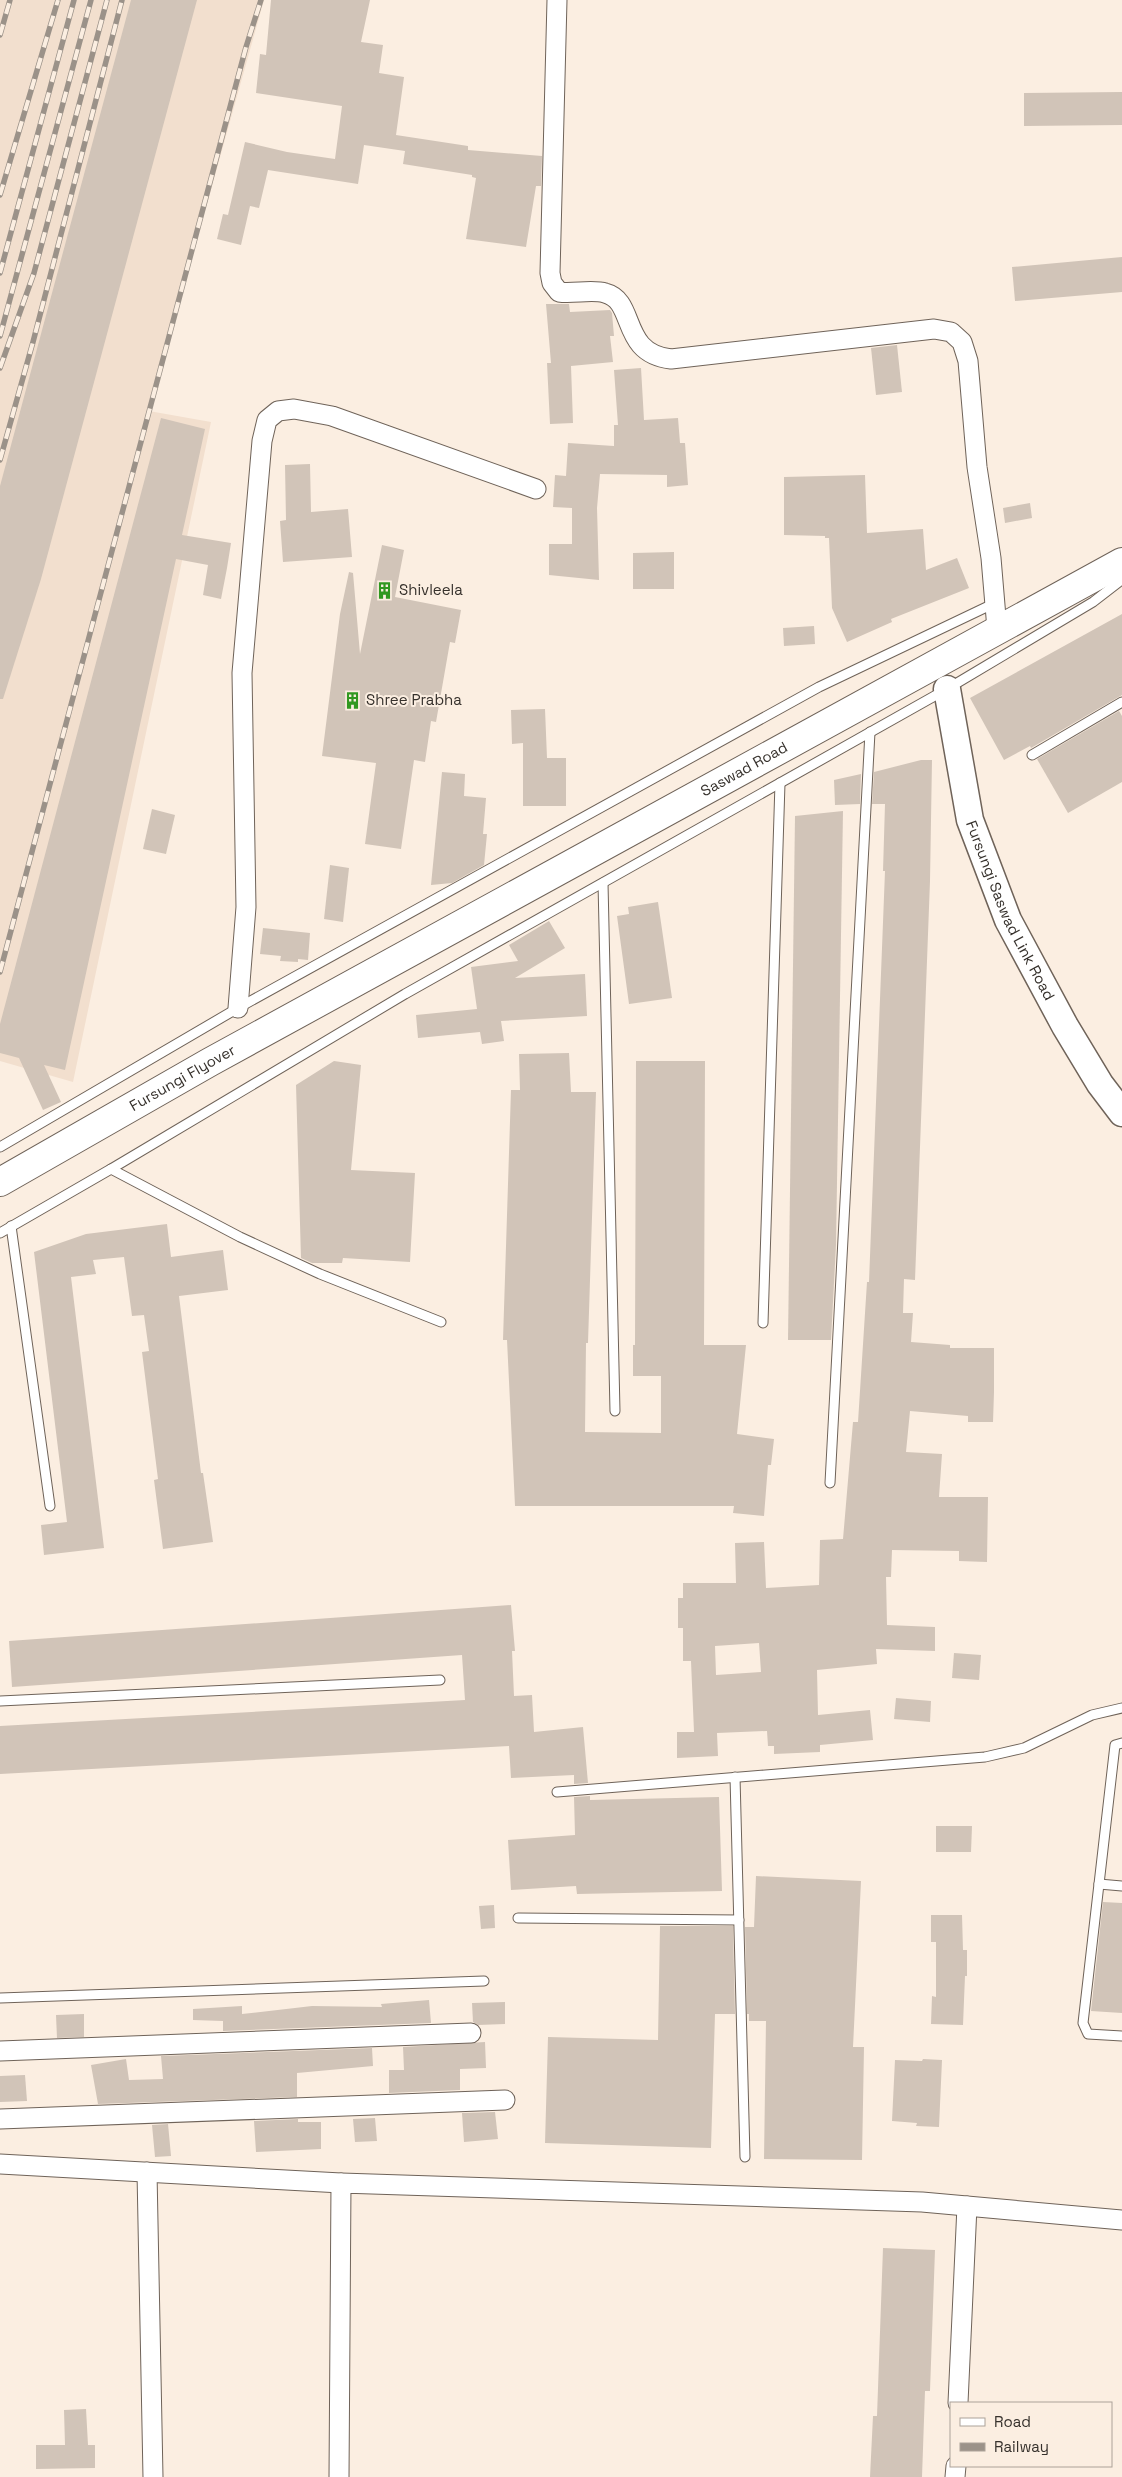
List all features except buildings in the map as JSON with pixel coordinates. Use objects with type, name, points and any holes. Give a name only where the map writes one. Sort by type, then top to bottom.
[{"type":"highway","name":"Saswad Road","points":[[366,976],[996,616],[1121,563]]},
{"type":"highway","name":"Fursungi Flyover","points":[[0,1182],[210,1062],[366,976]]},
{"type":"street","points":[[557,0],[550,273],[552,283],[559,292],[572,294],[604,292],[615,297],[622,306],[632,333],[642,349],[658,358],[692,358],[934,329],[952,332],[962,342],[968,360],[977,467],[996,616]]},
{"type":"street","points":[[238,1008],[246,907],[242,673],[262,441],[267,420],[278,410],[294,408],[332,416],[536,489]]},
{"type":"street","name":"Fursungi Saswad Link Road","points":[[947,689],[970,820],[1008,920],[1065,1026],[1100,1084],[1122,1113]]},
{"type":"street","points":[[0,2052],[471,2033]]},
{"type":"street","points":[[0,2119],[505,2100]]},
{"type":"street","points":[[0,2164],[341,2183],[912,2202],[1122,2220]]},
{"type":"street","points":[[147,2172],[153,2477]]},
{"type":"street","points":[[339,2477],[341,2183]]},
{"type":"street","points":[[958,2402],[967,2206]]},
{"type":"lane","points":[[0,1232],[111,1169],[405,994],[947,689],[1093,602],[1120,581],[1121,563]]},
{"type":"lane","points":[[0,1147],[238,1008],[819,687],[996,616]]},
{"type":"lane","points":[[1032,755],[1122,702]]},
{"type":"lane","points":[[830,1483],[870,732]]},
{"type":"lane","points":[[762,1324],[780,783]]},
{"type":"lane","points":[[603,883],[615,1411]]},
{"type":"lane","points":[[111,1169],[249,1241],[320,1274],[442,1322]]},
{"type":"lane","points":[[11,1226],[50,1506]]},
{"type":"lane","points":[[0,1701],[440,1680]]},
{"type":"lane","points":[[557,1792],[1003,1754],[1024,1748],[1092,1715],[1122,1708]]},
{"type":"lane","points":[[1122,1743],[1115,1745],[1083,2023],[1088,2034],[1122,2036]]},
{"type":"lane","points":[[735,1778],[745,2157]]},
{"type":"lane","points":[[1100,1884],[1122,1886]]},
{"type":"lane","points":[[518,1918],[739,1920]]},
{"type":"lane","points":[[0,1998],[484,1981]]},
{"type":"shaded area","points":[[0,0],[264,0],[149,411],[211,422],[73,1082],[0,1061]]},
{"type":"railway","points":[[0,35],[10,0]]},
{"type":"railway","points":[[0,195],[58,0]]},
{"type":"railway","points":[[0,273],[74,0]]},
{"type":"railway","points":[[0,336],[91,0]]},
{"type":"railway","points":[[0,368],[34,273],[107,0]]},
{"type":"railway","points":[[0,460],[33,342],[122,0]]},
{"type":"railway","points":[[0,972],[246,47],[261,0]]},
{"type":"place","name":"Shivleela","points":[[385,590]]},
{"type":"place","name":"Shree Prabha","points":[[352,700]]}]
